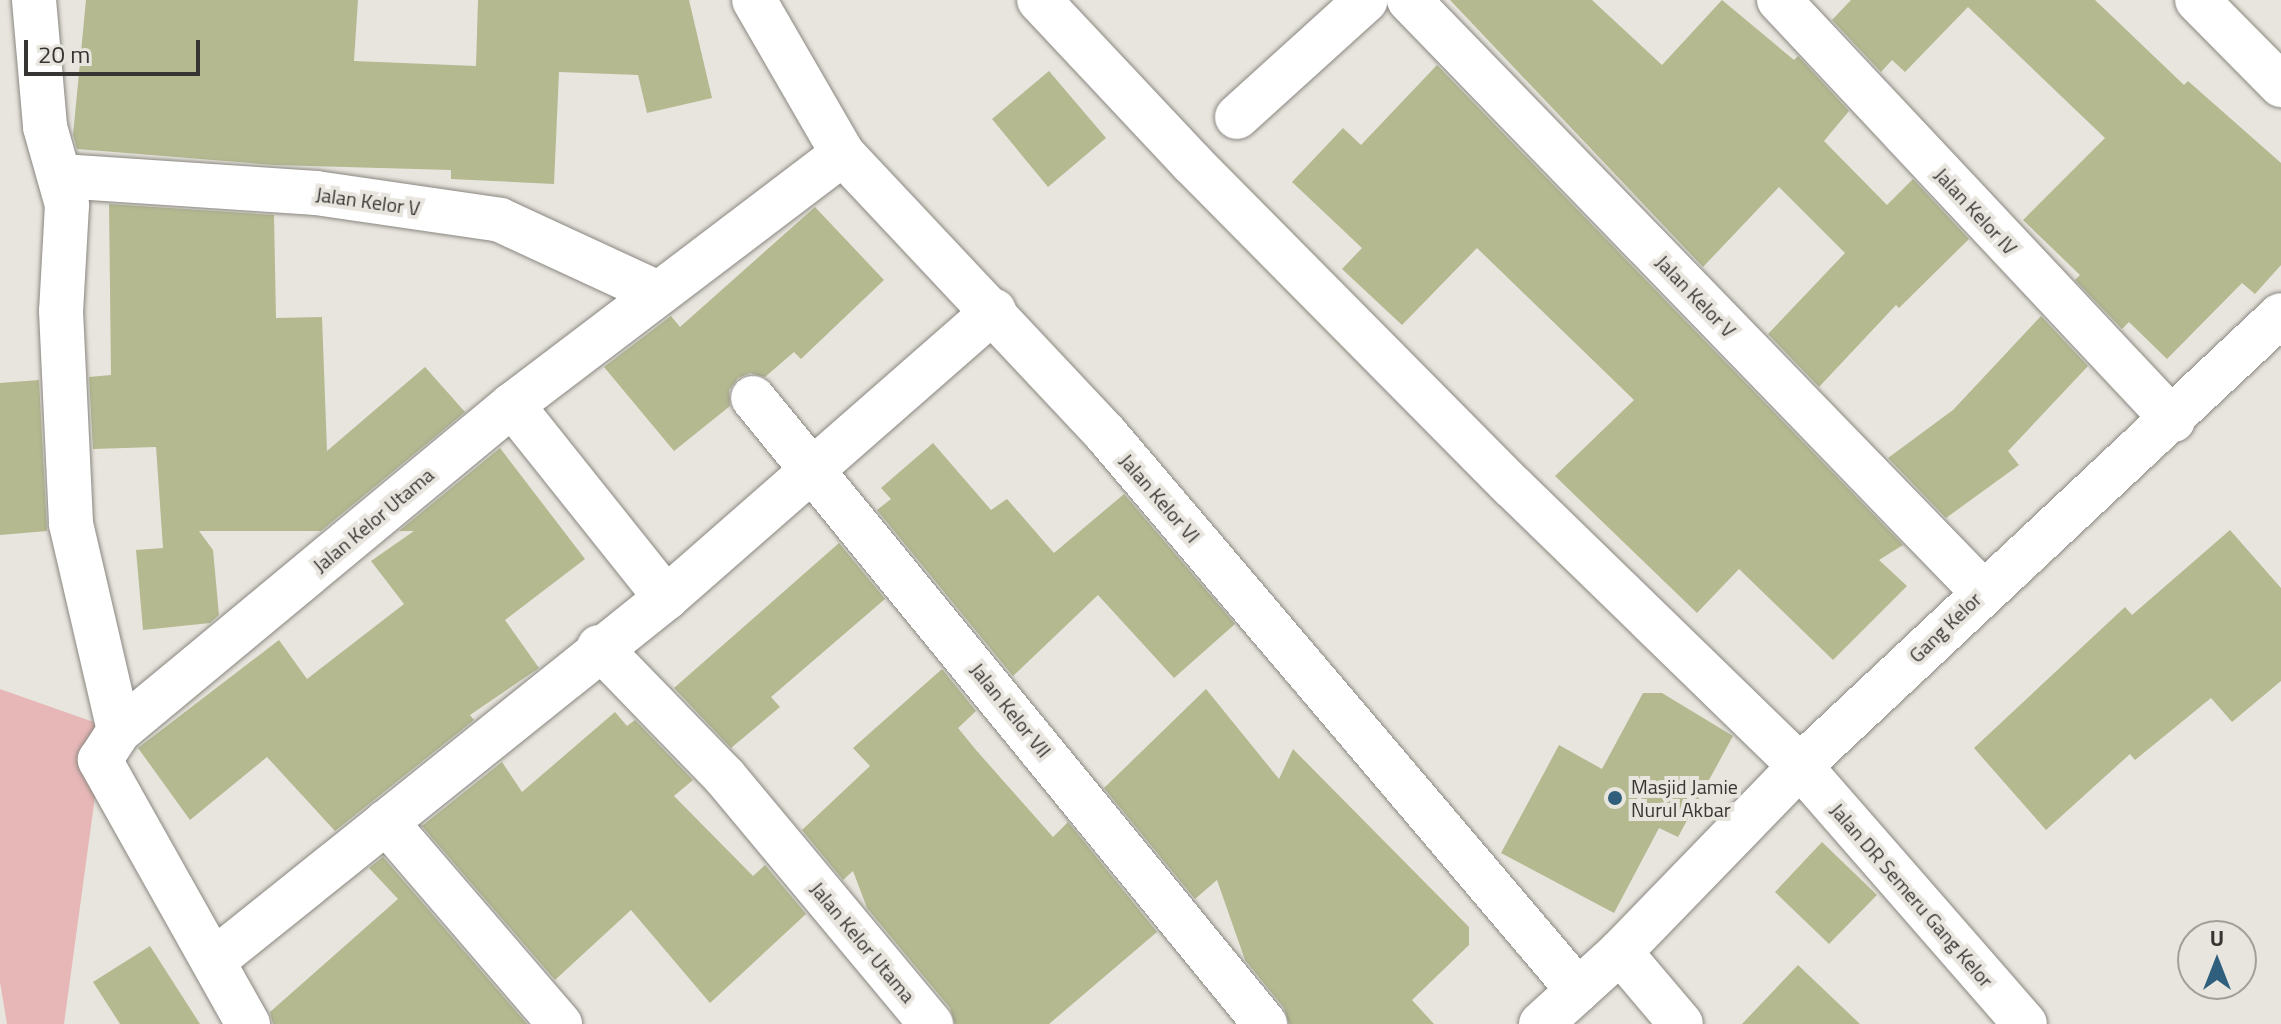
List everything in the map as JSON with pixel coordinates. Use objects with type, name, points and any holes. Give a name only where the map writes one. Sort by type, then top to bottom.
[{"type":"street","points":[[34,0],[45,127],[67,205],[61,311],[71,524],[119,731]]},
{"type":"street","name":"Jalan Kelor VI","points":[[754,0],[843,154],[994,311],[1367,738],[1578,990]]},
{"type":"street","name":"Jalan DR Semeru Gang Kelor","points":[[1039,0],[1192,163],[1512,486],[1800,766],[2025,1024]]},
{"type":"street","points":[[1237,117],[1366,0]]},
{"type":"street","name":"Jalan Kelor V","points":[[1409,0],[1982,591]]},
{"type":"street","name":"Jalan Kelor IV","points":[[1779,0],[2173,420]]},
{"type":"street","points":[[2197,0],[2281,85]]},
{"type":"street","name":"Jalan Kelor Utama","points":[[248,1024],[100,760],[119,731],[512,405],[843,154]]},
{"type":"street","name":"Jalan Kelor V","points":[[61,176],[316,193],[500,220],[658,293]]},
{"type":"street","points":[[213,961],[599,647],[666,598],[994,311]]},
{"type":"street","name":"Gang Kelor","points":[[1541,1024],[1620,952],[1800,766],[1982,591],[2173,420],[2281,315]]},
{"type":"street","name":"Jalan Kelor VII","points":[[753,398],[816,469],[1265,1024]]},
{"type":"street","points":[[512,405],[666,598]]},
{"type":"street","name":"Jalan Kelor Utama","points":[[599,647],[725,777],[931,1024]]},
{"type":"street","points":[[386,822],[560,1024]]},
{"type":"street","points":[[1620,952],[1681,1024]]},
{"type":"shaded area","points":[[0,689],[119,731],[100,760],[64,1024],[7,1024],[0,982]]},
{"type":"building","points":[[86,0],[358,0],[354,61],[476,66],[478,0],[689,0],[712,98],[647,113],[638,75],[559,72],[554,184],[451,179],[451,170],[274,165],[77,149],[73,135]]},
{"type":"building","points":[[1450,0],[1592,0],[1662,65],[1722,0],[1794,60],[1798,56],[1849,111],[1824,141],[1887,205],[1913,179],[1969,239],[1899,308],[1896,305],[1819,387],[1768,334],[1845,253],[1779,187],[1703,267]]},
{"type":"building","points":[[1851,0],[2095,0],[2184,85],[2188,81],[2281,163],[2281,265],[2255,294],[2242,283],[2167,359],[2129,322],[2122,329],[2075,280],[2080,275],[2023,220],[2105,138],[1968,7],[1905,72],[1892,60],[1881,72],[1832,20]]},
{"type":"building","points":[[1437,65],[1903,545],[1879,560],[1907,586],[1833,660],[1739,569],[1697,613],[1555,476],[1634,400],[1477,248],[1402,325],[1342,269],[1362,248],[1292,182],[1343,128],[1361,145]]},
{"type":"building","points":[[1049,71],[1106,138],[1048,187],[992,119]]},
{"type":"building","points":[[109,204],[274,215],[276,318],[322,317],[327,451],[425,367],[465,412],[321,531],[199,531],[213,550],[219,615],[210,623],[143,630],[136,550],[163,548],[156,447],[93,449],[89,377],[111,375]]},
{"type":"building","points":[[815,207],[884,280],[801,359],[794,352],[765,377],[750,373],[738,378],[729,390],[730,406],[674,451],[604,367],[671,316],[680,327]]},
{"type":"building","points":[[2041,316],[2088,366],[2008,451],[2019,465],[1946,518],[1888,458],[1953,410]]},
{"type":"building","points":[[39,380],[47,531],[0,535],[0,383]]},
{"type":"building","points":[[933,443],[991,510],[1007,499],[1054,553],[1124,494],[1235,624],[1174,678],[1098,595],[1013,676],[877,510],[891,499],[881,488]]},
{"type":"building","points":[[500,448],[585,559],[505,620],[539,668],[470,715],[474,720],[335,831],[267,757],[190,820],[138,748],[279,640],[307,679],[404,604],[371,561],[414,531],[399,531]]},
{"type":"building","points":[[2230,530],[2281,588],[2281,681],[2232,722],[2211,698],[2135,760],[2130,754],[2046,830],[1974,748],[2125,607],[2132,615]]},
{"type":"building","points":[[839,543],[885,599],[771,697],[780,707],[731,748],[674,688]]},
{"type":"building","points":[[942,669],[976,711],[958,728],[1053,837],[1068,822],[1157,932],[1049,1024],[955,1024],[950,1008],[867,908],[853,871],[843,880],[802,830],[870,766],[853,748]]},
{"type":"building","points":[[1206,689],[1279,779],[1293,749],[1469,927],[1469,945],[1412,1000],[1434,1024],[1289,1024],[1284,1008],[1245,960],[1217,880],[1195,899],[1104,788]]},
{"type":"building","name":"Masjid Jamie Nurul Akbar","points":[[1643,693],[1662,693],[1733,736],[1678,837],[1659,828],[1614,913],[1501,853],[1559,745],[1602,769]]},
{"type":"building","points":[[615,712],[627,726],[635,720],[693,780],[674,796],[753,876],[765,865],[806,914],[710,1003],[631,910],[555,980],[422,826],[502,762],[522,792]]},
{"type":"building","points":[[1822,842],[1877,895],[1829,944],[1775,892]]},
{"type":"building","points":[[383,857],[527,1024],[273,1024],[270,1012],[398,899],[369,868]]},
{"type":"building","points":[[150,946],[200,1024],[120,1024],[93,982]]},
{"type":"building","points":[[1798,965],[1860,1024],[1742,1024]]},
{"type":"place","name":"Masjid Jamie Nurul Akbar","points":[[1615,798]]}]
